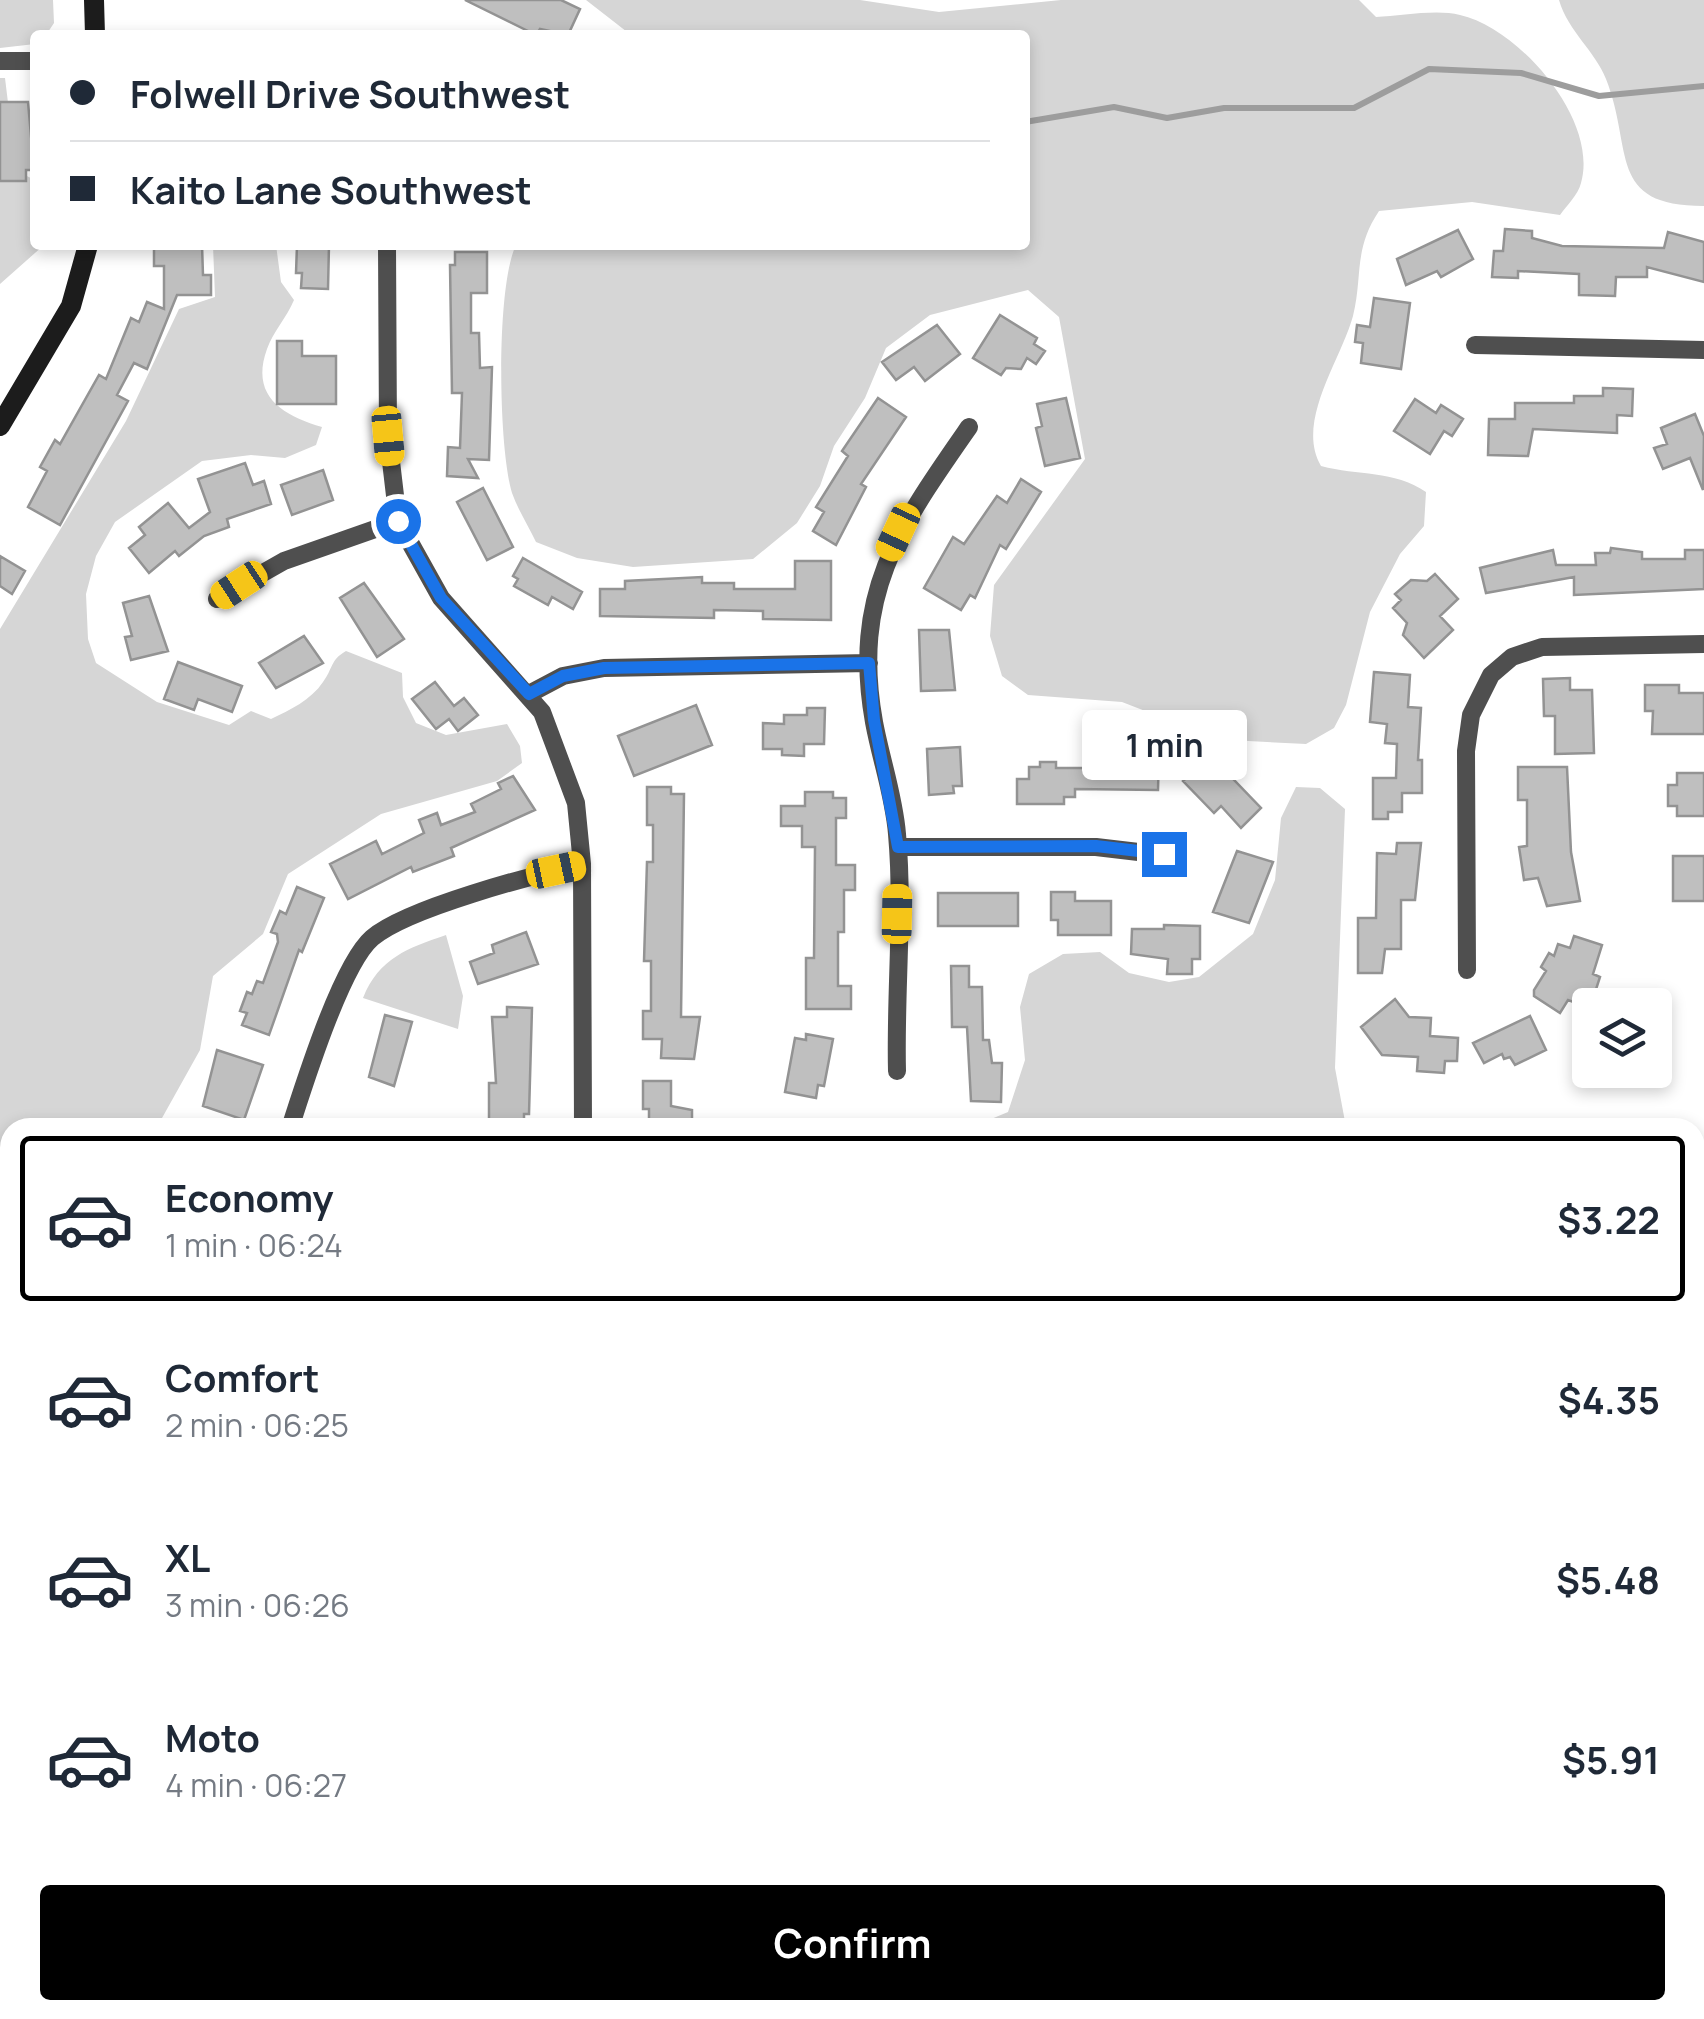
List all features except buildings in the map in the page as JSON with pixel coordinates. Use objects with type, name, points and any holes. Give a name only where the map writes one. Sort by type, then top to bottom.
[{"type":"street","points":[[94,0],[94,30]]},
{"type":"street","points":[[0,61],[30,61]]},
{"type":"street","points":[[0,426],[71,306],[87,250]]},
{"type":"street","points":[[388,250],[388,436],[398,521],[441,598],[529,694],[566,767],[578,816],[582,864],[582,1118]]},
{"type":"street","points":[[1475,345],[1704,350]]},
{"type":"street","points":[[897,1071],[898,847],[874,720],[869,663],[875,601],[886,557],[914,505],[969,427]]},
{"type":"street","points":[[217,599],[284,562],[398,521]]},
{"type":"street","points":[[1467,970],[1466,751],[1471,715],[1490,675],[1512,656],[1542,647],[1704,644]]},
{"type":"street","points":[[529,694],[563,676],[604,668],[869,663]]},
{"type":"street","points":[[898,847],[1096,846],[1164,854]]},
{"type":"street","points":[[294,1118],[340,994],[362,950],[385,930],[582,864]]},
{"type":"shaded area","points":[[0,0],[53,0],[54,23],[49,30],[30,30],[30,45],[0,48]]},
{"type":"shaded area","points":[[586,0],[860,0],[939,12],[1061,0],[1359,0],[1376,17],[1460,15],[1483,23],[1529,57],[1566,106],[1578,132],[1583,158],[1581,183],[1560,215],[1472,202],[1379,211],[1365,238],[1353,316],[1317,411],[1314,449],[1321,466],[1401,480],[1426,492],[1424,526],[1400,554],[1370,612],[1346,705],[1334,728],[1306,744],[1248,741],[1189,728],[1122,702],[1028,695],[1002,676],[990,636],[994,585],[1085,459],[1059,317],[1028,290],[930,315],[886,348],[865,398],[834,446],[820,486],[797,523],[753,559],[633,567],[577,558],[536,542],[512,493],[504,440],[502,329],[515,250],[1030,250],[1030,30],[625,30]]},
{"type":"shaded area","points":[[1559,0],[1704,0],[1704,206],[1673,203],[1651,196],[1637,185],[1623,150],[1606,79]]},
{"type":"shaded area","points":[[0,78],[5,78],[9,111],[6,166],[30,178],[30,250],[38,250],[0,284]]},
{"type":"shaded area","points":[[213,250],[277,250],[281,282],[294,300],[267,349],[263,365],[266,391],[283,409],[322,427],[316,445],[285,458],[251,455],[202,461],[115,522],[96,556],[86,594],[88,639],[96,663],[157,702],[229,725],[251,711],[271,719],[300,704],[318,688],[334,661],[346,651],[402,673],[403,697],[416,723],[446,735],[507,724],[520,746],[522,763],[497,781],[381,814],[288,874],[263,934],[213,976],[200,1050],[162,1118],[0,1118],[0,629],[126,421],[179,309],[215,297]]},
{"type":"shaded area","points":[[1296,787],[1320,788],[1345,809],[1335,1068],[1344,1118],[994,1118],[1008,1112],[1025,1060],[1020,1007],[1029,974],[1063,954],[1100,952],[1129,973],[1169,982],[1199,977],[1253,934],[1275,880],[1281,818]]},
{"type":"shaded area","points":[[446,935],[463,996],[458,1029],[363,998],[377,973],[396,956]]},
{"type":"waterway","points":[[1030,121],[1114,107],[1167,118],[1224,108],[1354,108],[1429,69],[1521,73],[1599,96],[1704,86]]},
{"type":"route","points":[[398,521],[407,544],[441,598],[529,694],[563,676],[604,668],[869,663],[874,720],[892,796],[898,847],[1096,846],[1164,854]]}]
